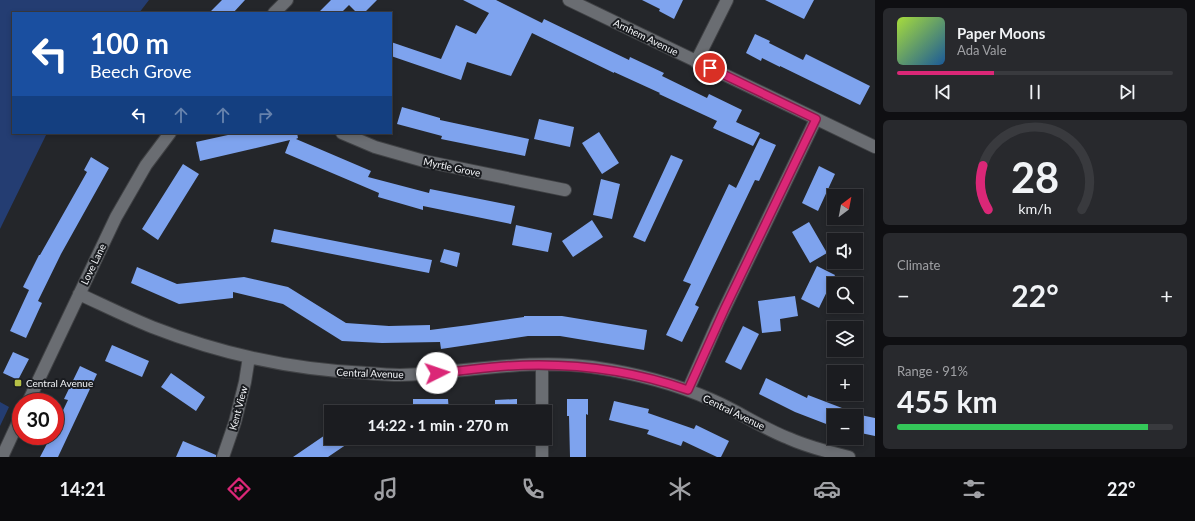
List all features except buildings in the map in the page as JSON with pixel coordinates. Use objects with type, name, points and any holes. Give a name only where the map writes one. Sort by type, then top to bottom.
[{"type":"street","points":[[275,12],[287,0]]},
{"type":"street","name":"Arnhem Avenue","points":[[569,0],[875,147]]},
{"type":"street","points":[[696,62],[727,0]]},
{"type":"street","points":[[688,390],[725,308],[816,119]]},
{"type":"street","name":"Love Lane","points":[[32,393],[116,217],[146,165],[169,134]]},
{"type":"street","name":"Myrtle Grove","points":[[344,134],[375,147],[424,162],[564,190]]},
{"type":"street","name":"Central Avenue","points":[[78,294],[152,327],[204,345],[249,358],[334,372],[398,375],[450,372],[506,366],[542,365],[590,367],[629,373],[664,381],[688,390],[713,400],[786,438],[817,449],[849,457]]},
{"type":"street","name":"Kent View","points":[[222,457],[235,422],[245,382],[249,358]]},
{"type":"street","points":[[542,365],[542,405]]},
{"type":"street","points":[[2,457],[12,435]]},
{"type":"street","points":[[542,445],[542,457]]},
{"type":"shaded area","points":[[0,0],[149,0],[140,12],[12,12],[12,134],[47,134],[0,229]]},
{"type":"shaded area","points":[[0,402],[9,407],[0,426]]},
{"type":"place","name":"Central Avenue","points":[[18,383]]},
{"type":"route","points":[[437,373],[506,366],[564,365],[629,373],[664,381],[688,390],[725,308],[816,119],[710,68]]}]
